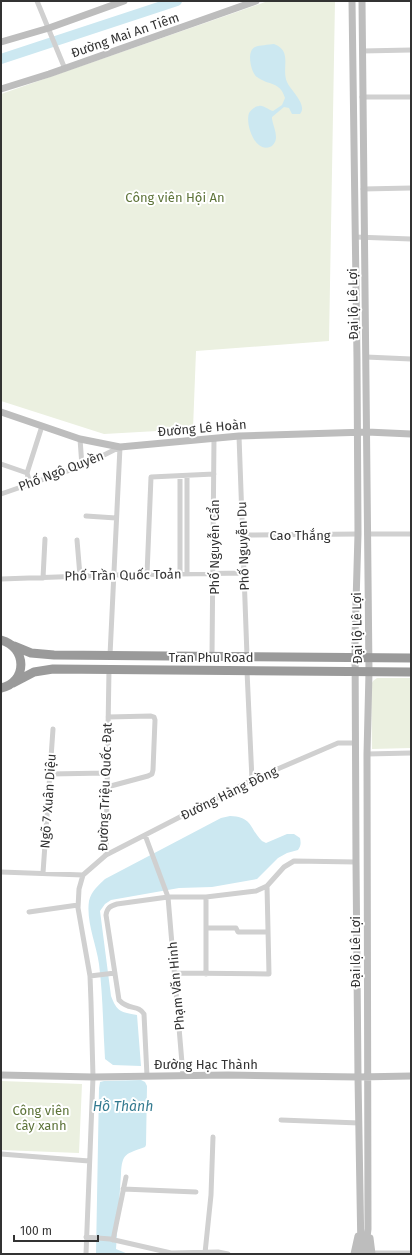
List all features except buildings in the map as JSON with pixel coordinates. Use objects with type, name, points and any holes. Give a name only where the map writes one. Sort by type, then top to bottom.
[{"type":"highway","name":"Tran Phu Road","points":[[1,640],[7,641],[14,646],[31,653],[54,655],[411,658]]},
{"type":"highway","points":[[13,683],[21,668],[21,660],[14,646]]},
{"type":"highway","points":[[178,656],[178,670]]},
{"type":"highway","name":"Tran Phu Road","points":[[1,688],[6,687],[34,672],[53,669],[411,672]]},
{"type":"main road","points":[[1,42],[50,31],[109,3],[124,1]]},
{"type":"main road","name":"Đường Mai An Tiêm","points":[[1,89],[65,69],[256,1]]},
{"type":"main road","name":"Đại lộ Lê Lợi","points":[[352,1],[358,534],[355,657],[358,1077],[364,1229],[370,1254]]},
{"type":"main road","name":"Đại lộ Lê Lợi","points":[[362,1],[369,657],[367,754],[368,1077],[362,1254]]},
{"type":"main road","name":"Đường Lê Hoàn","points":[[1,412],[80,439],[120,447],[239,436],[357,432],[411,434]]},
{"type":"main road","points":[[357,908],[367,908]]},
{"type":"main road","name":"Đường Hạc Thành","points":[[1,1076],[411,1076]]},
{"type":"main road","points":[[354,1254],[364,1229]]},
{"type":"street","points":[[37,1],[65,69]]},
{"type":"street","points":[[362,51],[411,50]]},
{"type":"street","points":[[362,97],[411,97]]},
{"type":"street","points":[[363,190],[411,188]]},
{"type":"street","points":[[355,237],[411,239]]},
{"type":"street","points":[[366,357],[411,359]]},
{"type":"street","points":[[30,484],[27,473],[42,426]]},
{"type":"street","name":"Phố Nguyễn Du","points":[[239,436],[247,656]]},
{"type":"street","name":"Phố Nguyễn Cẩn","points":[[212,656],[214,438]]},
{"type":"street","points":[[80,439],[82,466]]},
{"type":"street","points":[[110,655],[120,447]]},
{"type":"street","name":"Phố Ngô Quyền","points":[[1,494],[82,466],[120,447]]},
{"type":"street","points":[[1,464],[27,473]]},
{"type":"street","points":[[147,574],[151,477],[214,474]]},
{"type":"street","points":[[180,476],[180,574]]},
{"type":"street","points":[[187,476],[187,574]]},
{"type":"street","points":[[86,516],[116,518]]},
{"type":"street","name":"Cao Thắng","points":[[243,535],[358,534]]},
{"type":"street","points":[[368,534],[411,534]]},
{"type":"street","points":[[43,578],[45,539]]},
{"type":"street","points":[[77,540],[80,576]]},
{"type":"street","name":"Phố Trần Quốc Toản","points":[[1,579],[147,574],[244,573]]},
{"type":"street","name":"Đường Triệu Quốc Đạt","points":[[83,875],[106,855],[109,670]]},
{"type":"street","points":[[247,670],[252,780]]},
{"type":"street","points":[[107,787],[152,774],[155,720],[150,716],[108,717]]},
{"type":"street","name":"Ngõ 7 Xuân Diệu","points":[[43,873],[53,728]]},
{"type":"street","name":"Đường Hàng Đồng","points":[[106,855],[252,780],[338,743],[356,743]]},
{"type":"street","points":[[367,754],[411,753]]},
{"type":"street","points":[[50,774],[107,773]]},
{"type":"street","name":"Phạm Văn Hinh","points":[[145,835],[168,897],[183,1075]]},
{"type":"street","points":[[148,1076],[144,1014],[142,1010],[123,1005],[119,1000],[106,915],[110,906],[168,897],[206,897],[256,891],[267,886],[284,867],[294,861],[356,862]]},
{"type":"street","points":[[1,872],[83,875],[79,889],[78,905],[90,976],[93,1077],[86,1254]]},
{"type":"street","points":[[175,973],[269,974],[267,886]]},
{"type":"street","points":[[206,897],[206,974]]},
{"type":"street","points":[[29,912],[78,905]]},
{"type":"street","points":[[206,928],[236,928],[238,932],[268,932]]},
{"type":"street","points":[[90,976],[115,974]]},
{"type":"street","points":[[281,1120],[359,1123]]},
{"type":"street","points":[[205,1253],[211,1195],[212,1137]]},
{"type":"street","points":[[1,1154],[90,1161]]},
{"type":"street","points":[[112,1240],[126,1177]]},
{"type":"street","points":[[123,1190],[196,1192]]},
{"type":"street","points":[[86,1237],[112,1240],[171,1253],[218,1252],[228,1254]]},
{"type":"street","points":[[370,1254],[411,1253]]},
{"type":"green space","name":"Công viên Hội An","points":[[268,1],[335,1],[329,341],[196,351],[193,429],[104,434],[1,401],[1,94]]},
{"type":"green space","points":[[377,678],[411,678],[411,748],[372,749],[371,685]]},
{"type":"green space","name":"Công viên cây xanh","points":[[1,1081],[82,1084],[79,1153],[1,1150]]},
{"type":"water","points":[[274,44],[280,47],[285,55],[285,77],[289,86],[298,98],[302,106],[302,110],[300,114],[292,114],[289,108],[284,107],[272,117],[276,132],[276,140],[270,147],[265,148],[260,146],[252,136],[248,124],[249,113],[252,109],[259,106],[263,106],[273,111],[282,105],[285,98],[277,86],[261,80],[255,75],[251,67],[250,57],[252,49],[255,47]]},
{"type":"water","points":[[230,816],[243,818],[247,821],[262,841],[266,843],[287,834],[294,834],[300,838],[300,847],[298,850],[287,853],[278,858],[257,879],[212,887],[179,888],[111,900],[105,904],[100,911],[111,996],[115,1005],[120,1010],[137,1015],[141,1066],[113,1065],[105,1059],[99,964],[88,909],[92,894],[105,879],[221,818]]},
{"type":"water","name":"Hồ Thành","points":[[141,1080],[145,1082],[147,1086],[146,1145],[145,1147],[126,1155],[122,1162],[121,1174],[116,1249],[128,1254],[96,1254],[100,1082]]},
{"type":"waterway","points":[[1,59],[177,1]]}]
